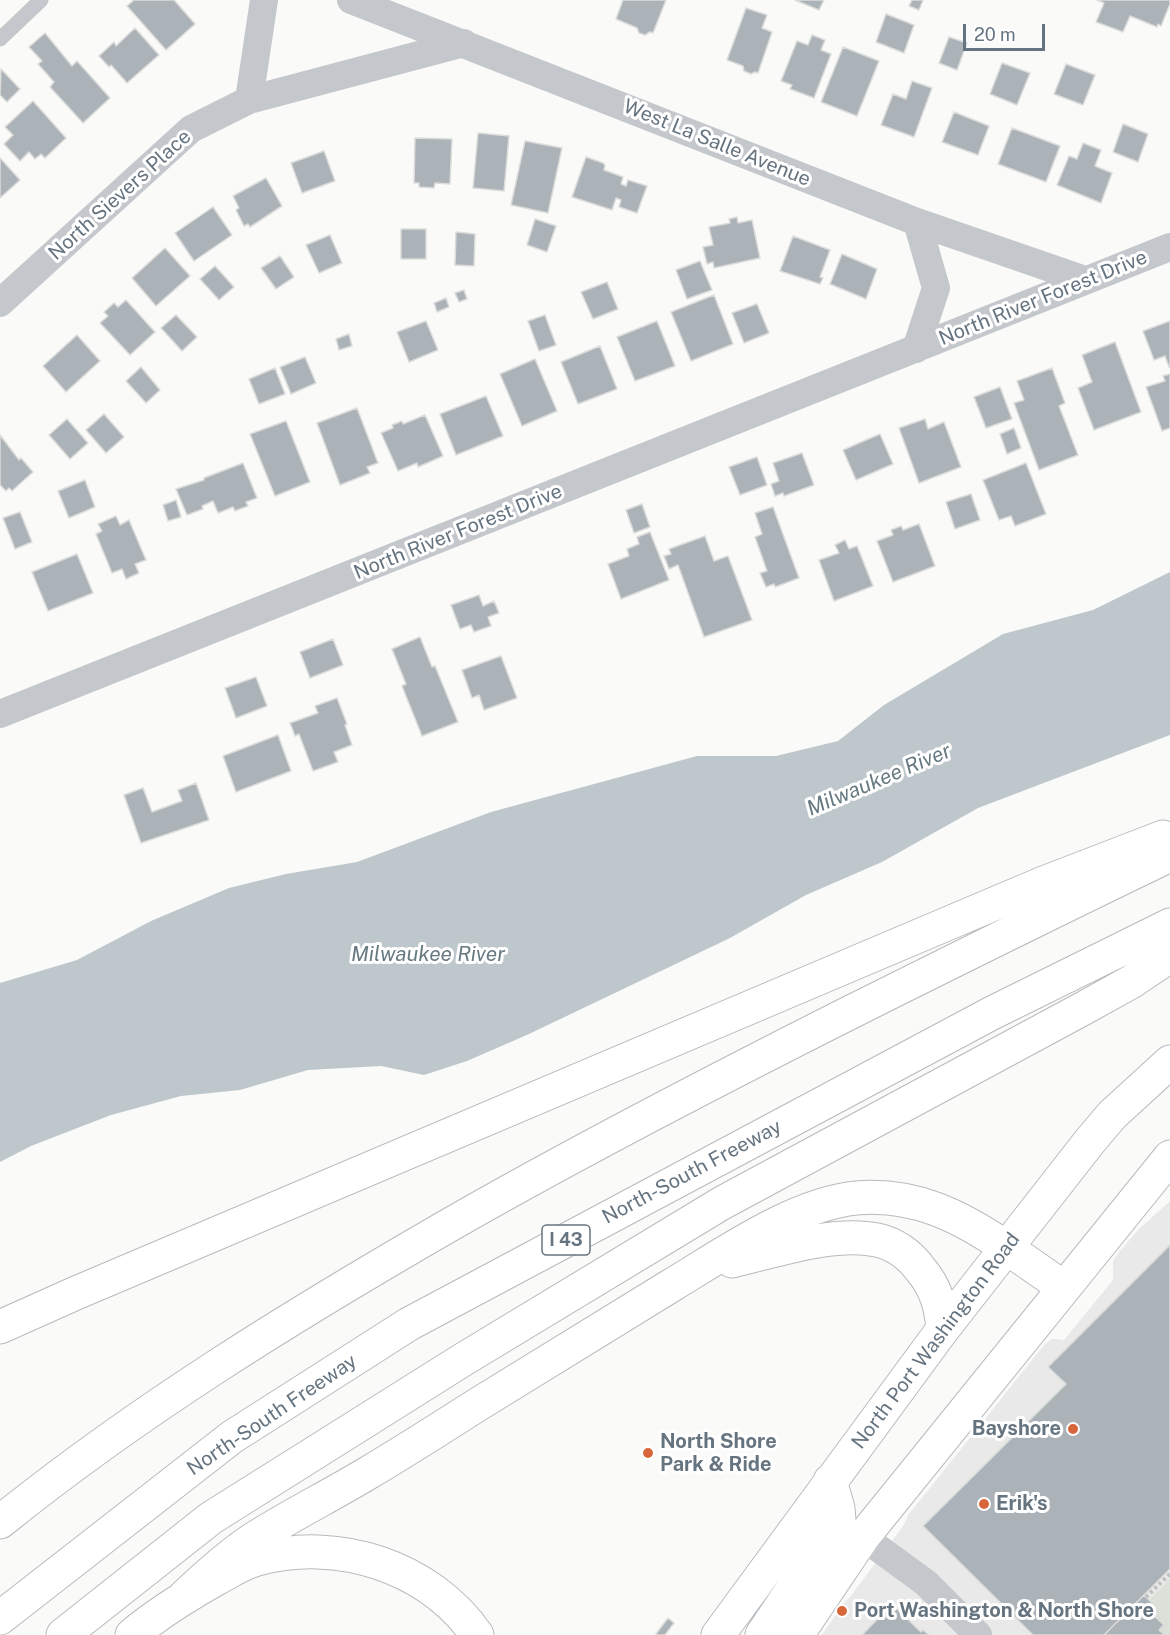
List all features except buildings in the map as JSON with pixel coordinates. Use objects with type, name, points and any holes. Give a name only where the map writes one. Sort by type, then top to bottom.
[{"type":"main road","points":[[9,1325],[1041,884],[1170,834]]},
{"type":"main road","points":[[0,1522],[98,1447],[157,1406],[357,1280],[531,1178],[683,1096],[1170,855]]},
{"type":"main road","name":"North-South Freeway","points":[[0,1618],[232,1437],[409,1324],[1001,1008],[1170,925]]},
{"type":"main road","points":[[63,1635],[211,1518],[464,1359],[722,1203],[1084,1008],[1131,982],[1170,956]]},
{"type":"main road","name":"North Port Washington Road","points":[[718,1635],[943,1329],[1112,1115],[1170,1062]]},
{"type":"main road","points":[[797,1635],[863,1537],[1170,1157]]},
{"type":"main road","points":[[183,1598],[219,1565],[253,1540],[368,1473],[701,1268],[794,1215],[812,1208],[856,1198],[917,1202],[942,1210],[979,1229],[1063,1287]]},
{"type":"main road","points":[[701,1268],[824,1241],[861,1238],[878,1240],[898,1248],[924,1273],[938,1296],[943,1329]]},
{"type":"main road","points":[[762,1635],[839,1520],[830,1481]]},
{"type":"main road","points":[[132,1635],[183,1598],[238,1566],[298,1552],[337,1552],[373,1561],[405,1574],[423,1584],[458,1611],[477,1635]]},
{"type":"street","points":[[249,100],[264,0]]},
{"type":"street","name":"West La Salle Avenue","points":[[351,0],[917,222],[1085,280]]},
{"type":"street","name":"North Sievers Place","points":[[0,303],[191,129],[249,100],[464,43]]},
{"type":"street","name":"North River Forest Drive","points":[[916,349],[936,288],[917,222]]},
{"type":"street","name":"North River Forest Drive","points":[[0,714],[1170,247]]},
{"type":"street","points":[[863,1537],[926,1583],[978,1635]]},
{"type":"lane","points":[[0,39],[41,0]]},
{"type":"path","points":[[1146,1597],[1170,1574]]},
{"type":"shaded area","name":"Bayshore","points":[[1170,1201],[1170,1635],[822,1635],[903,1526],[909,1514],[1044,1345],[1052,1339],[1064,1340],[1113,1280],[1113,1261],[1119,1252],[1139,1229]]},
{"type":"shaded area","points":[[1170,1579],[1170,1635],[1165,1635],[1159,1630],[1163,1625],[1150,1612],[1155,1606],[1149,1600]]},
{"type":"water","name":"Milwaukee River","points":[[1170,572],[1170,735],[978,808],[882,862],[806,895],[730,938],[529,1034],[467,1061],[424,1075],[381,1066],[308,1070],[240,1090],[181,1096],[111,1115],[31,1146],[0,1162],[0,983],[77,960],[151,921],[229,888],[286,874],[357,862],[491,812],[697,756],[776,756],[838,741],[884,705],[1003,634],[1093,610]]},
{"type":"place","name":"Bayshore","points":[[1073,1429]]},
{"type":"place","name":"North Shore Park & Ride","points":[[648,1453]]},
{"type":"place","name":"Erik's","points":[[984,1504]]},
{"type":"place","name":"Port Washington & North Shore","points":[[842,1611]]}]
